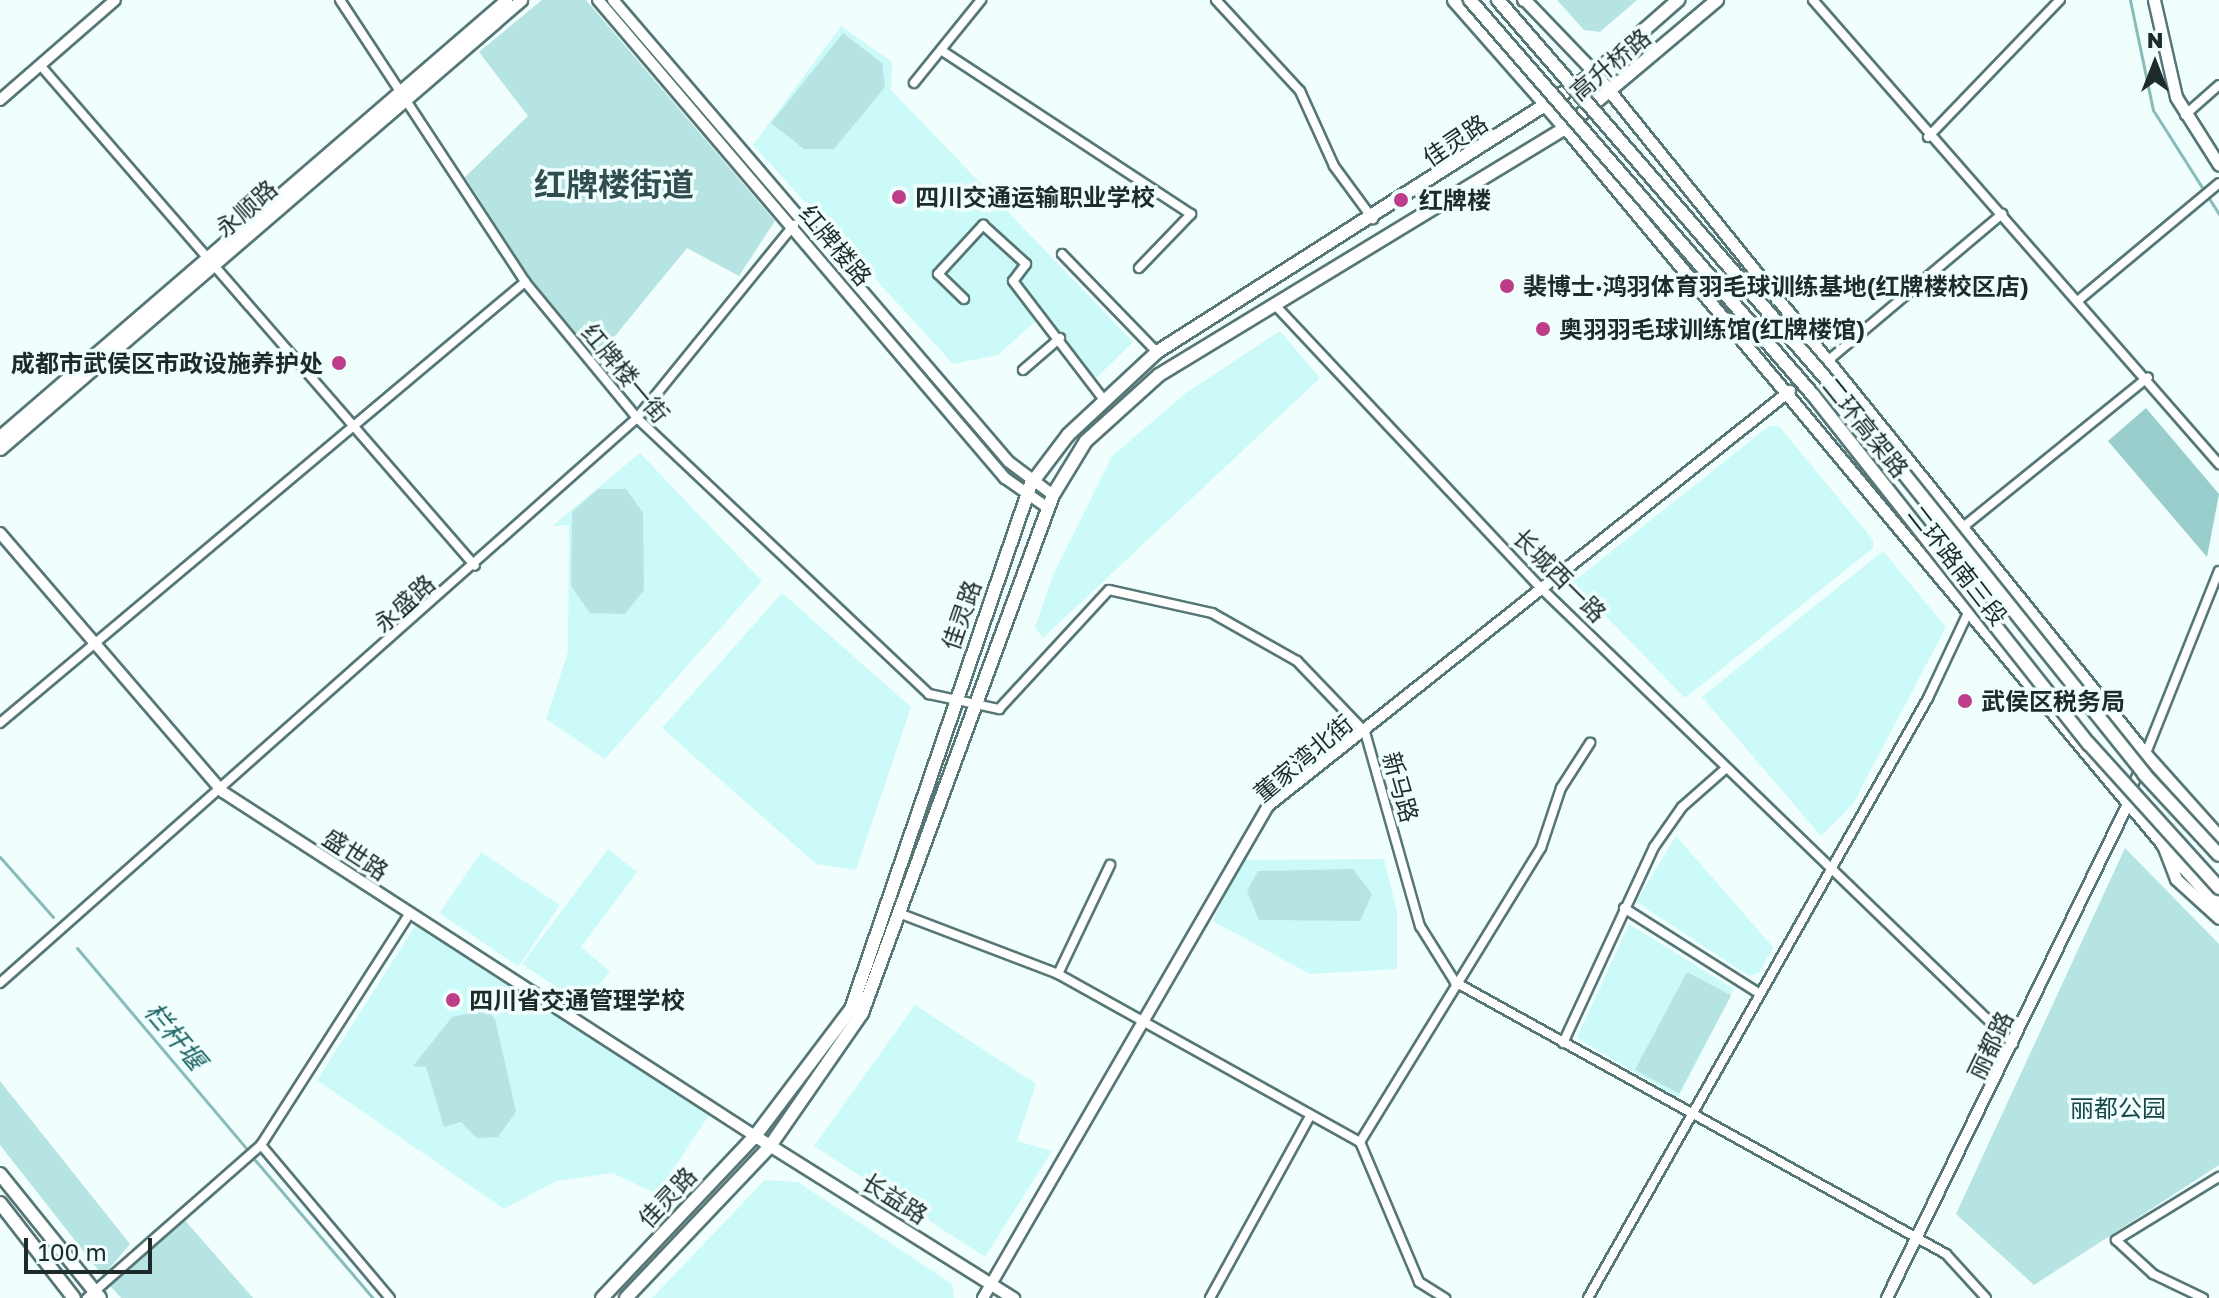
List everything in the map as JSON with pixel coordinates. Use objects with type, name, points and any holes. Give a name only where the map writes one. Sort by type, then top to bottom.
[{"type":"main road","points":[[401,96],[506,0]]},
{"type":"main road","name":"永顺路","points":[[0,449],[401,96],[521,0]]},
{"type":"main road","points":[[1453,0],[1565,128]]},
{"type":"main road","name":"二环高架路","points":[[1470,0],[1813,395],[2089,744],[2219,888]]},
{"type":"main road","name":"二环高架路","points":[[1498,0],[1848,404],[2144,774],[2219,855]]},
{"type":"main road","name":"二环路南三段","points":[[1525,0],[1595,73],[1831,358],[2143,751],[2219,836]]},
{"type":"main road","name":"高升桥路","points":[[1546,106],[1595,73],[1678,0]]},
{"type":"main road","name":"高升桥路","points":[[1565,128],[1612,95],[1717,0]]},
{"type":"main road","points":[[2154,0],[2185,115],[2219,165]]},
{"type":"main road","name":"佳灵路","points":[[602,1298],[755,1136],[851,1009],[1029,491],[1104,400],[1157,352],[1374,220],[1546,106]]},
{"type":"main road","name":"佳灵路","points":[[626,1298],[770,1146],[862,1013],[901,914],[972,706],[1053,495],[1086,441],[1118,407],[1274,304],[1565,128]]},
{"type":"main road","name":"二环路南三段","points":[[1565,128],[1790,391],[2126,808],[2163,845],[2176,879],[2219,918]]},
{"type":"main road","points":[[0,436],[210,261]]},
{"type":"main road","points":[[2163,845],[2219,906]]},
{"type":"main road","name":"长益路","points":[[755,1136],[1013,1298]]},
{"type":"main road","points":[[0,1174],[94,1296]]},
{"type":"main road","points":[[0,1203],[74,1298]]},
{"type":"street","points":[[0,100],[115,0]]},
{"type":"street","name":"红牌楼一街","points":[[340,0],[525,282],[637,418],[929,694],[955,704]]},
{"type":"street","name":"红牌楼路","points":[[598,0],[797,222],[1029,491],[1048,508]]},
{"type":"street","name":"红牌楼路","points":[[613,0],[797,222]]},
{"type":"street","points":[[914,83],[981,0]]},
{"type":"street","points":[[1216,0],[1300,91],[1334,166],[1374,220]]},
{"type":"street","points":[[1813,0],[1928,137],[2080,299],[2219,464]]},
{"type":"street","points":[[1928,137],[2060,0]]},
{"type":"street","points":[[941,50],[1191,214],[1139,268]]},
{"type":"street","points":[[40,65],[475,566]]},
{"type":"street","points":[[2185,115],[2219,85]]},
{"type":"street","points":[[2080,299],[2219,183]]},
{"type":"street","points":[[1831,358],[2002,214]]},
{"type":"street","name":"永盛路","points":[[0,983],[223,792],[637,418],[797,222]]},
{"type":"street","points":[[964,299],[938,274],[983,225],[1026,264],[1013,281],[1060,338],[1104,400]]},
{"type":"street","points":[[1062,254],[1157,352]]},
{"type":"street","points":[[0,723],[525,282]]},
{"type":"street","name":"长城西一路","points":[[1274,304],[1542,589],[1724,770],[1828,864],[2013,1044]]},
{"type":"street","points":[[1023,370],[1060,338]]},
{"type":"street","points":[[1925,557],[2148,377]]},
{"type":"street","name":"董家湾北街","points":[[983,1298],[1268,806],[1365,732],[1790,391]]},
{"type":"street","name":"红牌楼路","points":[[1029,491],[1053,495]]},
{"type":"street","name":"盛世路","points":[[0,533],[223,792],[755,1136]]},
{"type":"street","points":[[2126,808],[2143,751],[2219,571]]},
{"type":"street","name":"新马路","points":[[955,704],[999,709],[1109,590],[1212,613],[1297,661],[1365,732],[1420,926],[1455,982],[1689,1115],[1946,1254],[1986,1298]]},
{"type":"street","points":[[1588,1298],[1828,864],[1928,698],[1968,613]]},
{"type":"street","points":[[1360,1142],[1455,982],[1467,975],[1541,848],[1561,788],[1590,743]]},
{"type":"street","points":[[1563,1043],[1624,908],[1682,807],[1724,770]]},
{"type":"street","name":"丽都路","points":[[1887,1298],[2126,808]]},
{"type":"street","points":[[1058,974],[1110,865]]},
{"type":"street","points":[[1624,908],[1757,992]]},
{"type":"street","points":[[94,1296],[261,1145],[410,913]]},
{"type":"street","points":[[901,914],[1058,974],[1309,1118],[1360,1142],[1419,1282],[1445,1298]]},
{"type":"street","points":[[1210,1298],[1309,1118]]},
{"type":"street","points":[[261,1145],[390,1298]]},
{"type":"street","points":[[2203,1298],[2153,1274],[2116,1240],[2219,1177]]},
{"type":"shaded area","name":"四川交通运输职业学校","points":[[841,26],[892,62],[891,90],[1133,342],[1087,387],[1037,320],[998,355],[953,364],[753,145]]},
{"type":"shaded area","points":[[1280,331],[1320,378],[1043,638],[1035,627],[1053,575],[1112,456],[1186,393]]},
{"type":"shaded area","points":[[2146,408],[2219,494],[2207,557],[2108,441]]},
{"type":"shaded area","points":[[1769,426],[1779,426],[1873,540],[1873,548],[1685,698],[1573,582]]},
{"type":"shaded area","points":[[640,453],[762,581],[605,759],[546,719],[568,652],[569,525],[552,526]]},
{"type":"shaded area","points":[[1883,551],[1946,627],[1853,804],[1821,836],[1702,697]]},
{"type":"shaded area","points":[[782,593],[911,707],[856,870],[816,864],[662,728]]},
{"type":"shaded area","points":[[1676,836],[1773,947],[1759,973],[1749,976],[1636,902]]},
{"type":"shaded area","points":[[608,849],[637,872],[581,947],[610,971],[583,1005],[522,964]]},
{"type":"shaded area","points":[[481,852],[560,905],[518,966],[440,913]]},
{"type":"shaded area","points":[[1384,859],[1397,911],[1397,969],[1310,974],[1213,921],[1241,860]]},
{"type":"shaded area","name":"四川省交通管理学校","points":[[419,920],[709,1115],[657,1194],[612,1173],[556,1181],[504,1209],[317,1080]]},
{"type":"shaded area","points":[[1629,924],[1734,989],[1678,1098],[1577,1038]]},
{"type":"shaded area","points":[[915,1005],[1036,1084],[1017,1141],[1052,1151],[985,1257],[814,1146]]},
{"type":"shaded area","points":[[765,1180],[798,1182],[952,1284],[954,1298],[652,1298]]},
{"type":"green space","points":[[542,0],[586,0],[775,221],[739,276],[687,248],[597,358],[529,276],[465,177],[528,116],[479,52]]},
{"type":"green space","points":[[1557,0],[1637,0],[1600,32],[1584,30]]},
{"type":"green space","points":[[843,33],[882,63],[885,87],[834,149],[804,149],[771,123]]},
{"type":"green space","points":[[598,489],[626,489],[643,513],[644,590],[625,614],[590,613],[571,586],[572,512]]},
{"type":"green space","name":"丽都公园","points":[[2125,848],[2219,944],[2219,1165],[2034,1285],[1956,1214]]},
{"type":"green space","points":[[1353,869],[1372,894],[1360,921],[1259,920],[1247,891],[1258,871]]},
{"type":"green space","points":[[1687,972],[1731,995],[1679,1093],[1635,1070]]},
{"type":"green space","points":[[485,1010],[495,1019],[516,1112],[498,1137],[477,1138],[461,1122],[444,1127],[426,1067],[413,1066],[452,1017]]},
{"type":"green space","points":[[0,1081],[130,1244],[103,1276],[0,1145]]},
{"type":"green space","points":[[182,1217],[253,1298],[121,1298],[107,1282]]},
{"type":"waterway","points":[[2130,0],[2153,110],[2219,214]]},
{"type":"waterway","name":"栏杆堰","points":[[0,857],[53,917]]},
{"type":"waterway","name":"栏杆堰","points":[[77,948],[246,1148]]},
{"type":"waterway","name":"栏杆堰","points":[[255,1160],[373,1298]]},
{"type":"place","name":"四川交通运输职业学校","points":[[899,197]]},
{"type":"place","name":"红牌楼","points":[[1401,200]]},
{"type":"place","name":"裴博士·鸿羽体育羽毛球训练基地(红牌楼校区店)","points":[[1507,286]]},
{"type":"place","name":"奥羽羽毛球训练馆(红牌楼馆)","points":[[1543,329]]},
{"type":"place","name":"成都市武侯区市政设施养护处","points":[[339,363]]},
{"type":"place","name":"武侯区税务局","points":[[1965,701]]},
{"type":"place","name":"四川省交通管理学校","points":[[453,1000]]},
{"type":"district","name":"红牌楼街道","points":[[614,184]]}]
